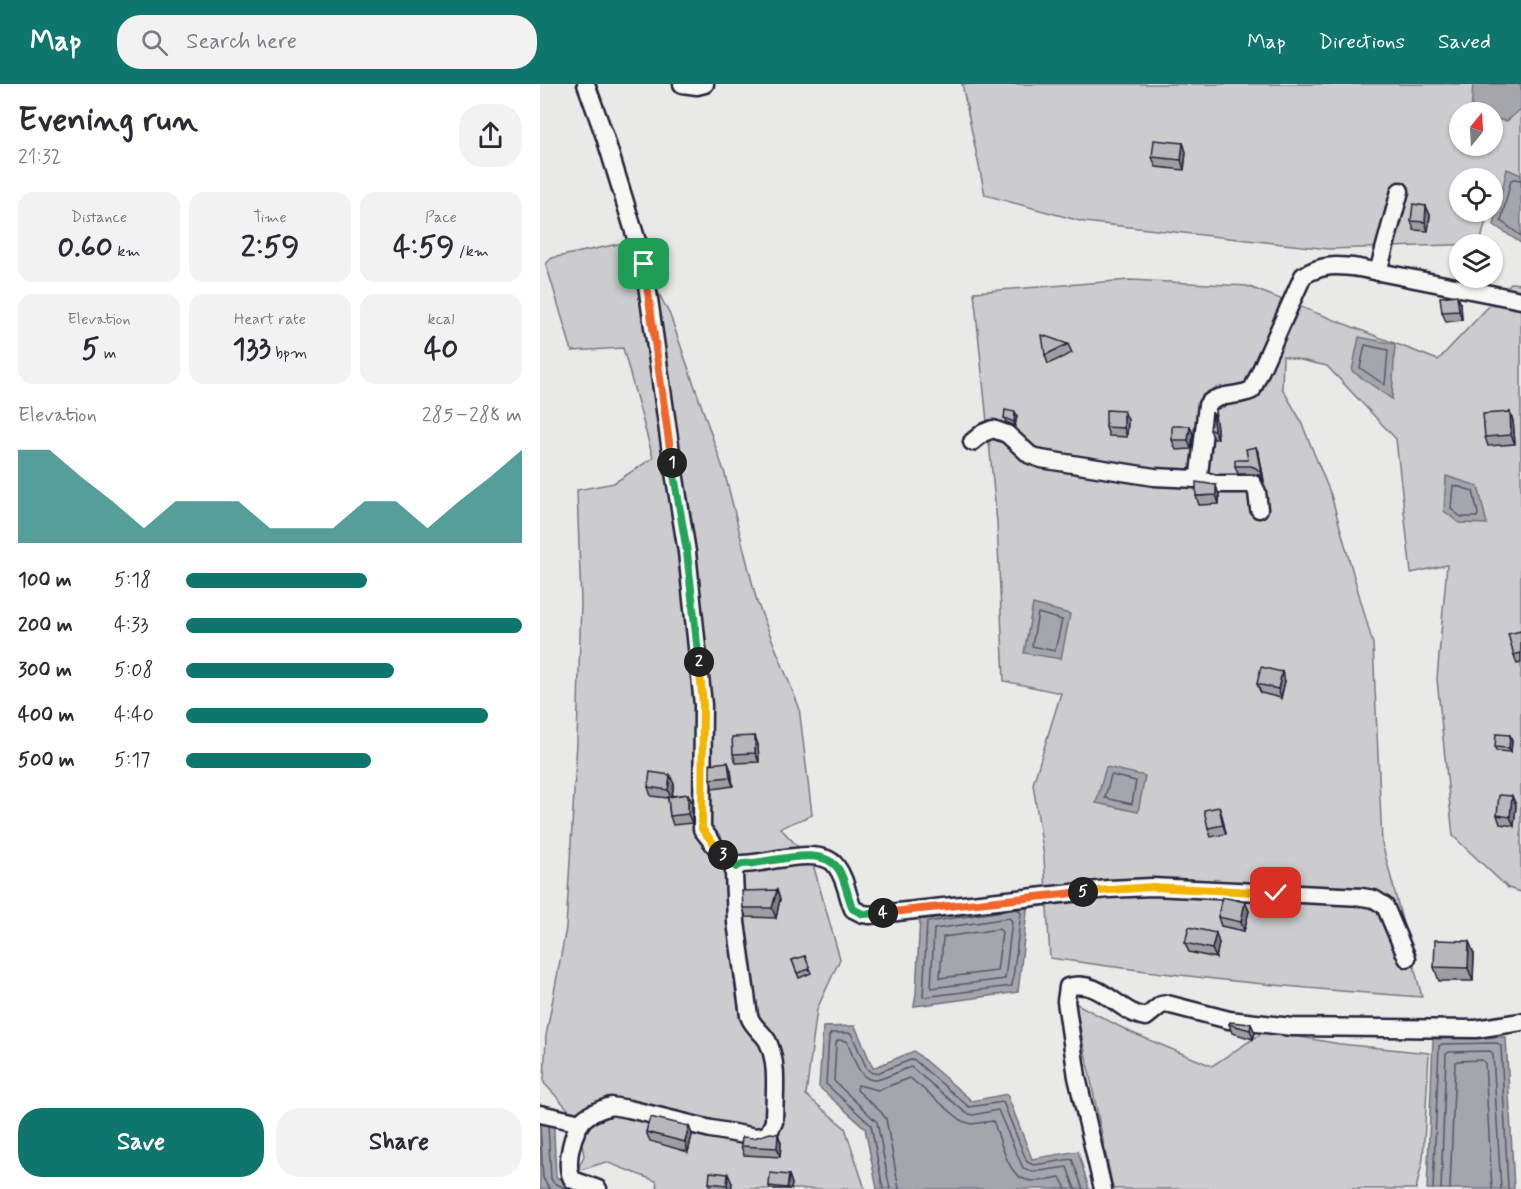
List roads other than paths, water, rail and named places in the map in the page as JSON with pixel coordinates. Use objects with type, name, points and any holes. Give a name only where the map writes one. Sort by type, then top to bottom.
[{"type":"street","points":[[586,84],[605,137],[644,264],[687,552],[703,705],[702,829],[719,851],[736,867]]},
{"type":"street","points":[[682,84],[696,86],[705,84]]},
{"type":"street","points":[[1378,272],[1400,191]]},
{"type":"street","points":[[1196,479],[1199,474],[1207,405],[1212,399],[1252,390],[1303,276],[1316,268],[1338,266],[1378,272],[1521,300]]},
{"type":"street","points":[[972,442],[983,433],[993,429],[1007,434],[1030,455],[1041,459],[1154,477],[1196,479],[1216,484],[1253,484],[1257,492],[1259,510]]},
{"type":"street","points":[[598,1189],[573,1180],[568,1170],[574,1136],[581,1123],[587,1116],[611,1106],[739,1134],[764,1136],[771,1130],[774,1122],[774,1066],[767,1040],[754,1027],[749,1016],[736,922],[733,877],[736,867],[742,864],[810,855],[828,858],[835,863],[843,878],[853,909],[863,914],[1107,889],[1152,887],[1362,897],[1374,899],[1385,906],[1407,958]]},
{"type":"street","points":[[1103,1189],[1077,1077],[1066,1001],[1068,987],[1086,987],[1101,992],[1116,1000],[1130,1013],[1146,1017],[1161,1005],[1167,1004],[1229,1020],[1292,1027],[1476,1029],[1521,1022]]},
{"type":"street","points":[[540,1114],[581,1123]]},
{"type":"water","points":[[1473,84],[1521,84],[1521,109],[1507,121],[1503,120],[1503,102],[1472,102]]},
{"type":"water","points":[[1507,169],[1521,175],[1521,243],[1494,225],[1495,222],[1503,222],[1503,186]]},
{"type":"water","points":[[1359,337],[1395,344],[1392,399],[1352,371]]},
{"type":"water","points":[[1446,476],[1478,486],[1487,524],[1459,523],[1444,511]]},
{"type":"water","points":[[1033,604],[1070,614],[1061,659],[1024,653]]},
{"type":"water","points":[[1106,767],[1145,776],[1138,812],[1096,803]]},
{"type":"water","points":[[1028,902],[1018,992],[914,1006],[920,917]]},
{"type":"water","points":[[855,1026],[873,1068],[914,1051],[972,1101],[1007,1094],[1032,1159],[1078,1151],[1089,1189],[877,1189],[865,1128],[819,1087],[823,1027]]},
{"type":"water","points":[[1506,1037],[1514,1189],[1427,1189],[1433,1039]]},
{"type":"water","points":[[540,1106],[553,1109],[556,1177],[583,1189],[540,1189]]}]
